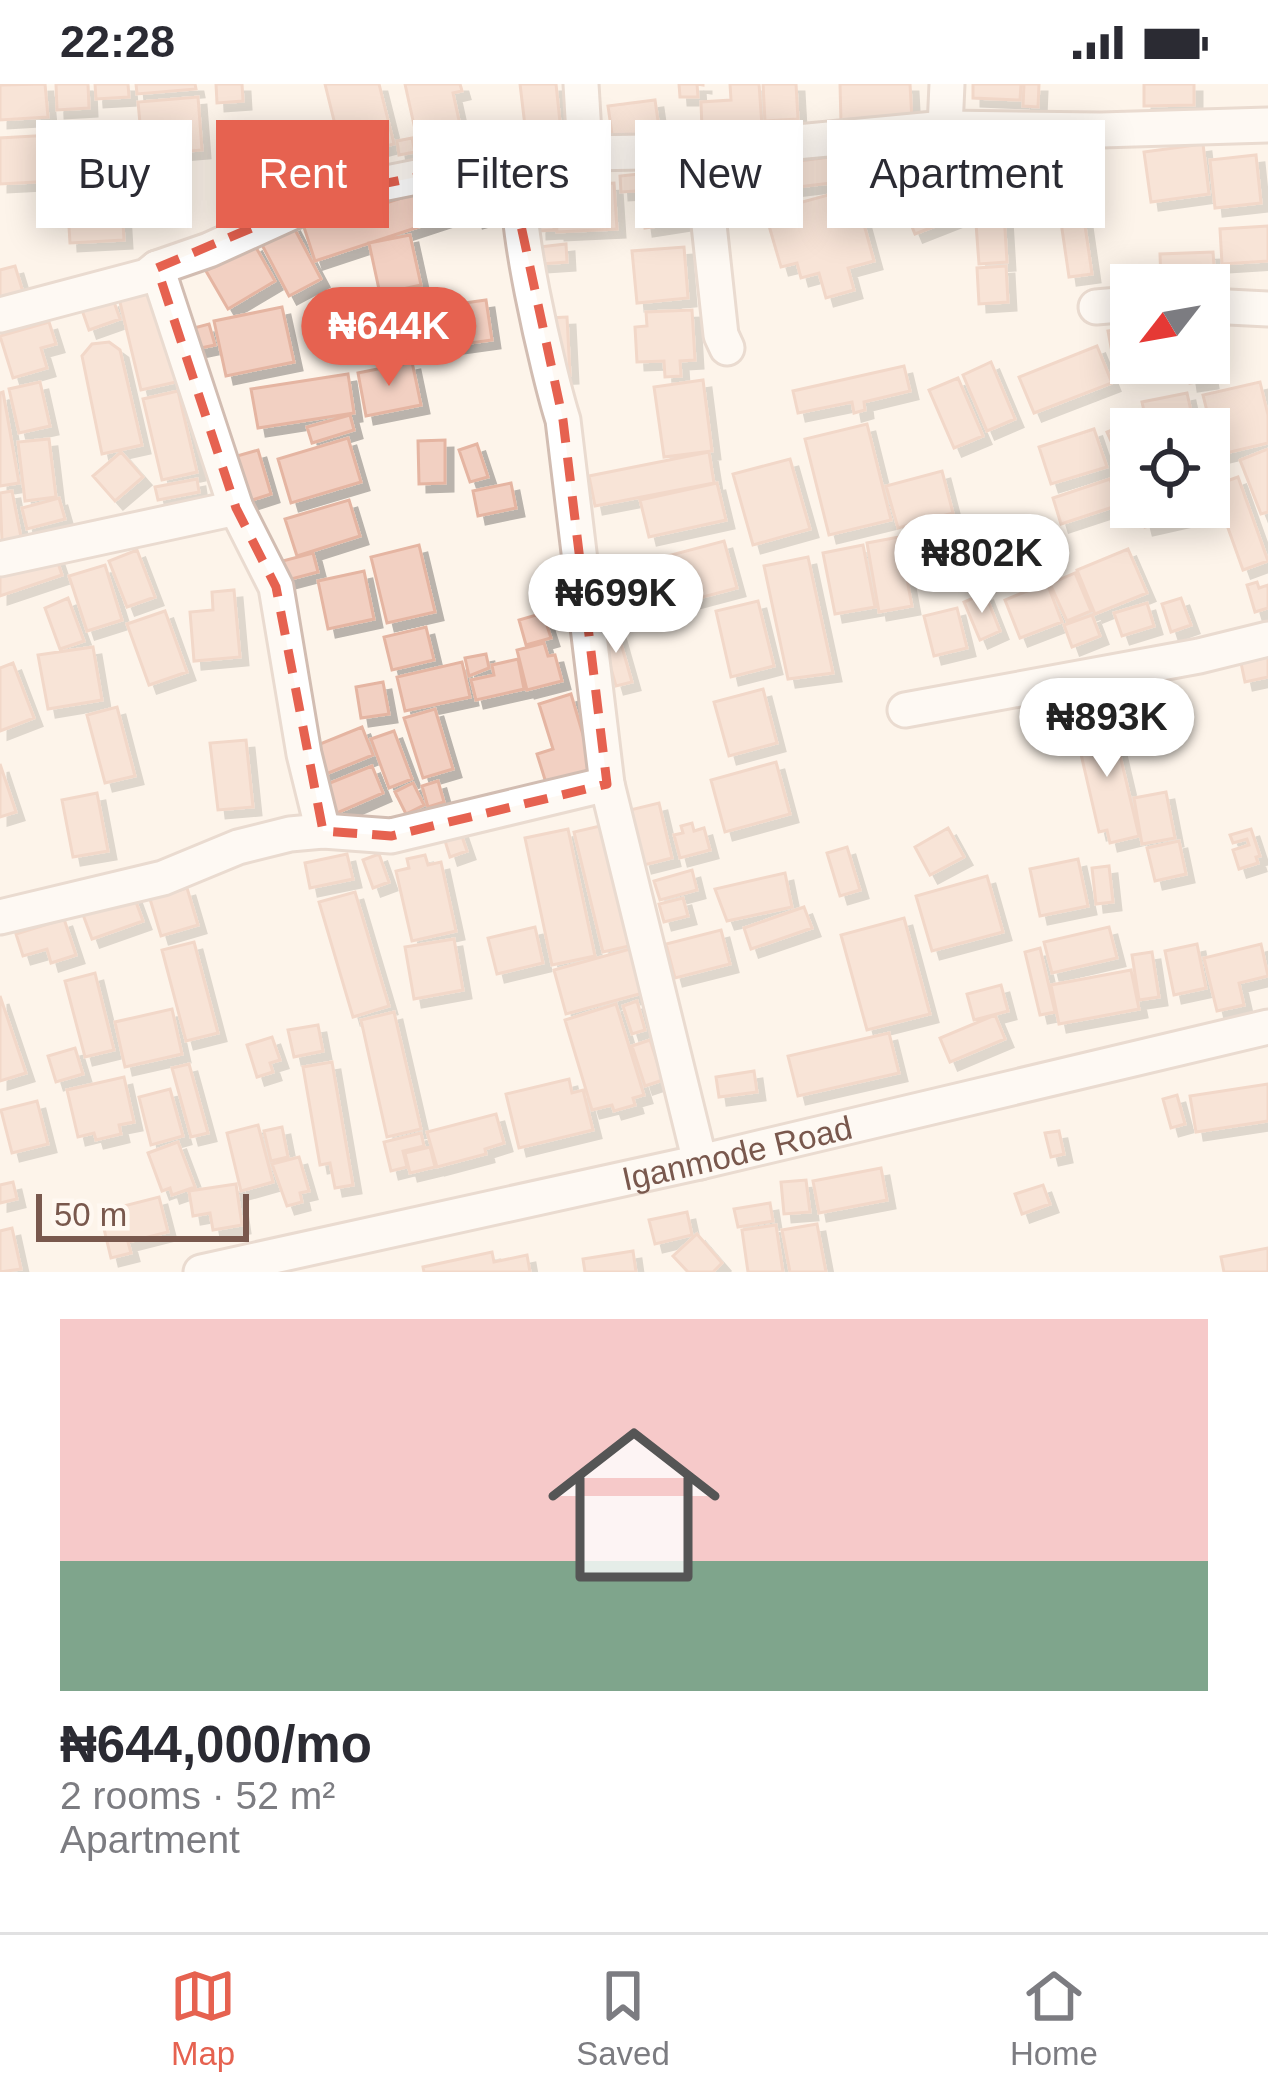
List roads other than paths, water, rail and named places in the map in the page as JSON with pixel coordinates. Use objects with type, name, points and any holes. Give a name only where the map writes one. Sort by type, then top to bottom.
[{"type":"street","points":[[581,84],[583,120]]},
{"type":"street","points":[[945,120],[947,84]]},
{"type":"street","points":[[1105,130],[1268,124]]},
{"type":"street","points":[[0,315],[147,276],[332,194],[413,175]]},
{"type":"street","points":[[521,228],[548,375],[563,420],[607,784],[700,1162]]},
{"type":"street","points":[[709,228],[721,334],[727,348]]},
{"type":"street","points":[[158,268],[236,508],[276,587],[322,832]]},
{"type":"street","points":[[1096,307],[1110,306]]},
{"type":"street","points":[[1230,307],[1268,309]]},
{"type":"street","points":[[0,560],[236,508]]},
{"type":"street","points":[[905,710],[1268,639]]},
{"type":"street","points":[[0,917],[163,878],[238,847],[290,834],[392,836],[607,784]]},
{"type":"street","name":"Iganmode Road","points":[[201,1272],[281,1264],[1268,1027]]}]
